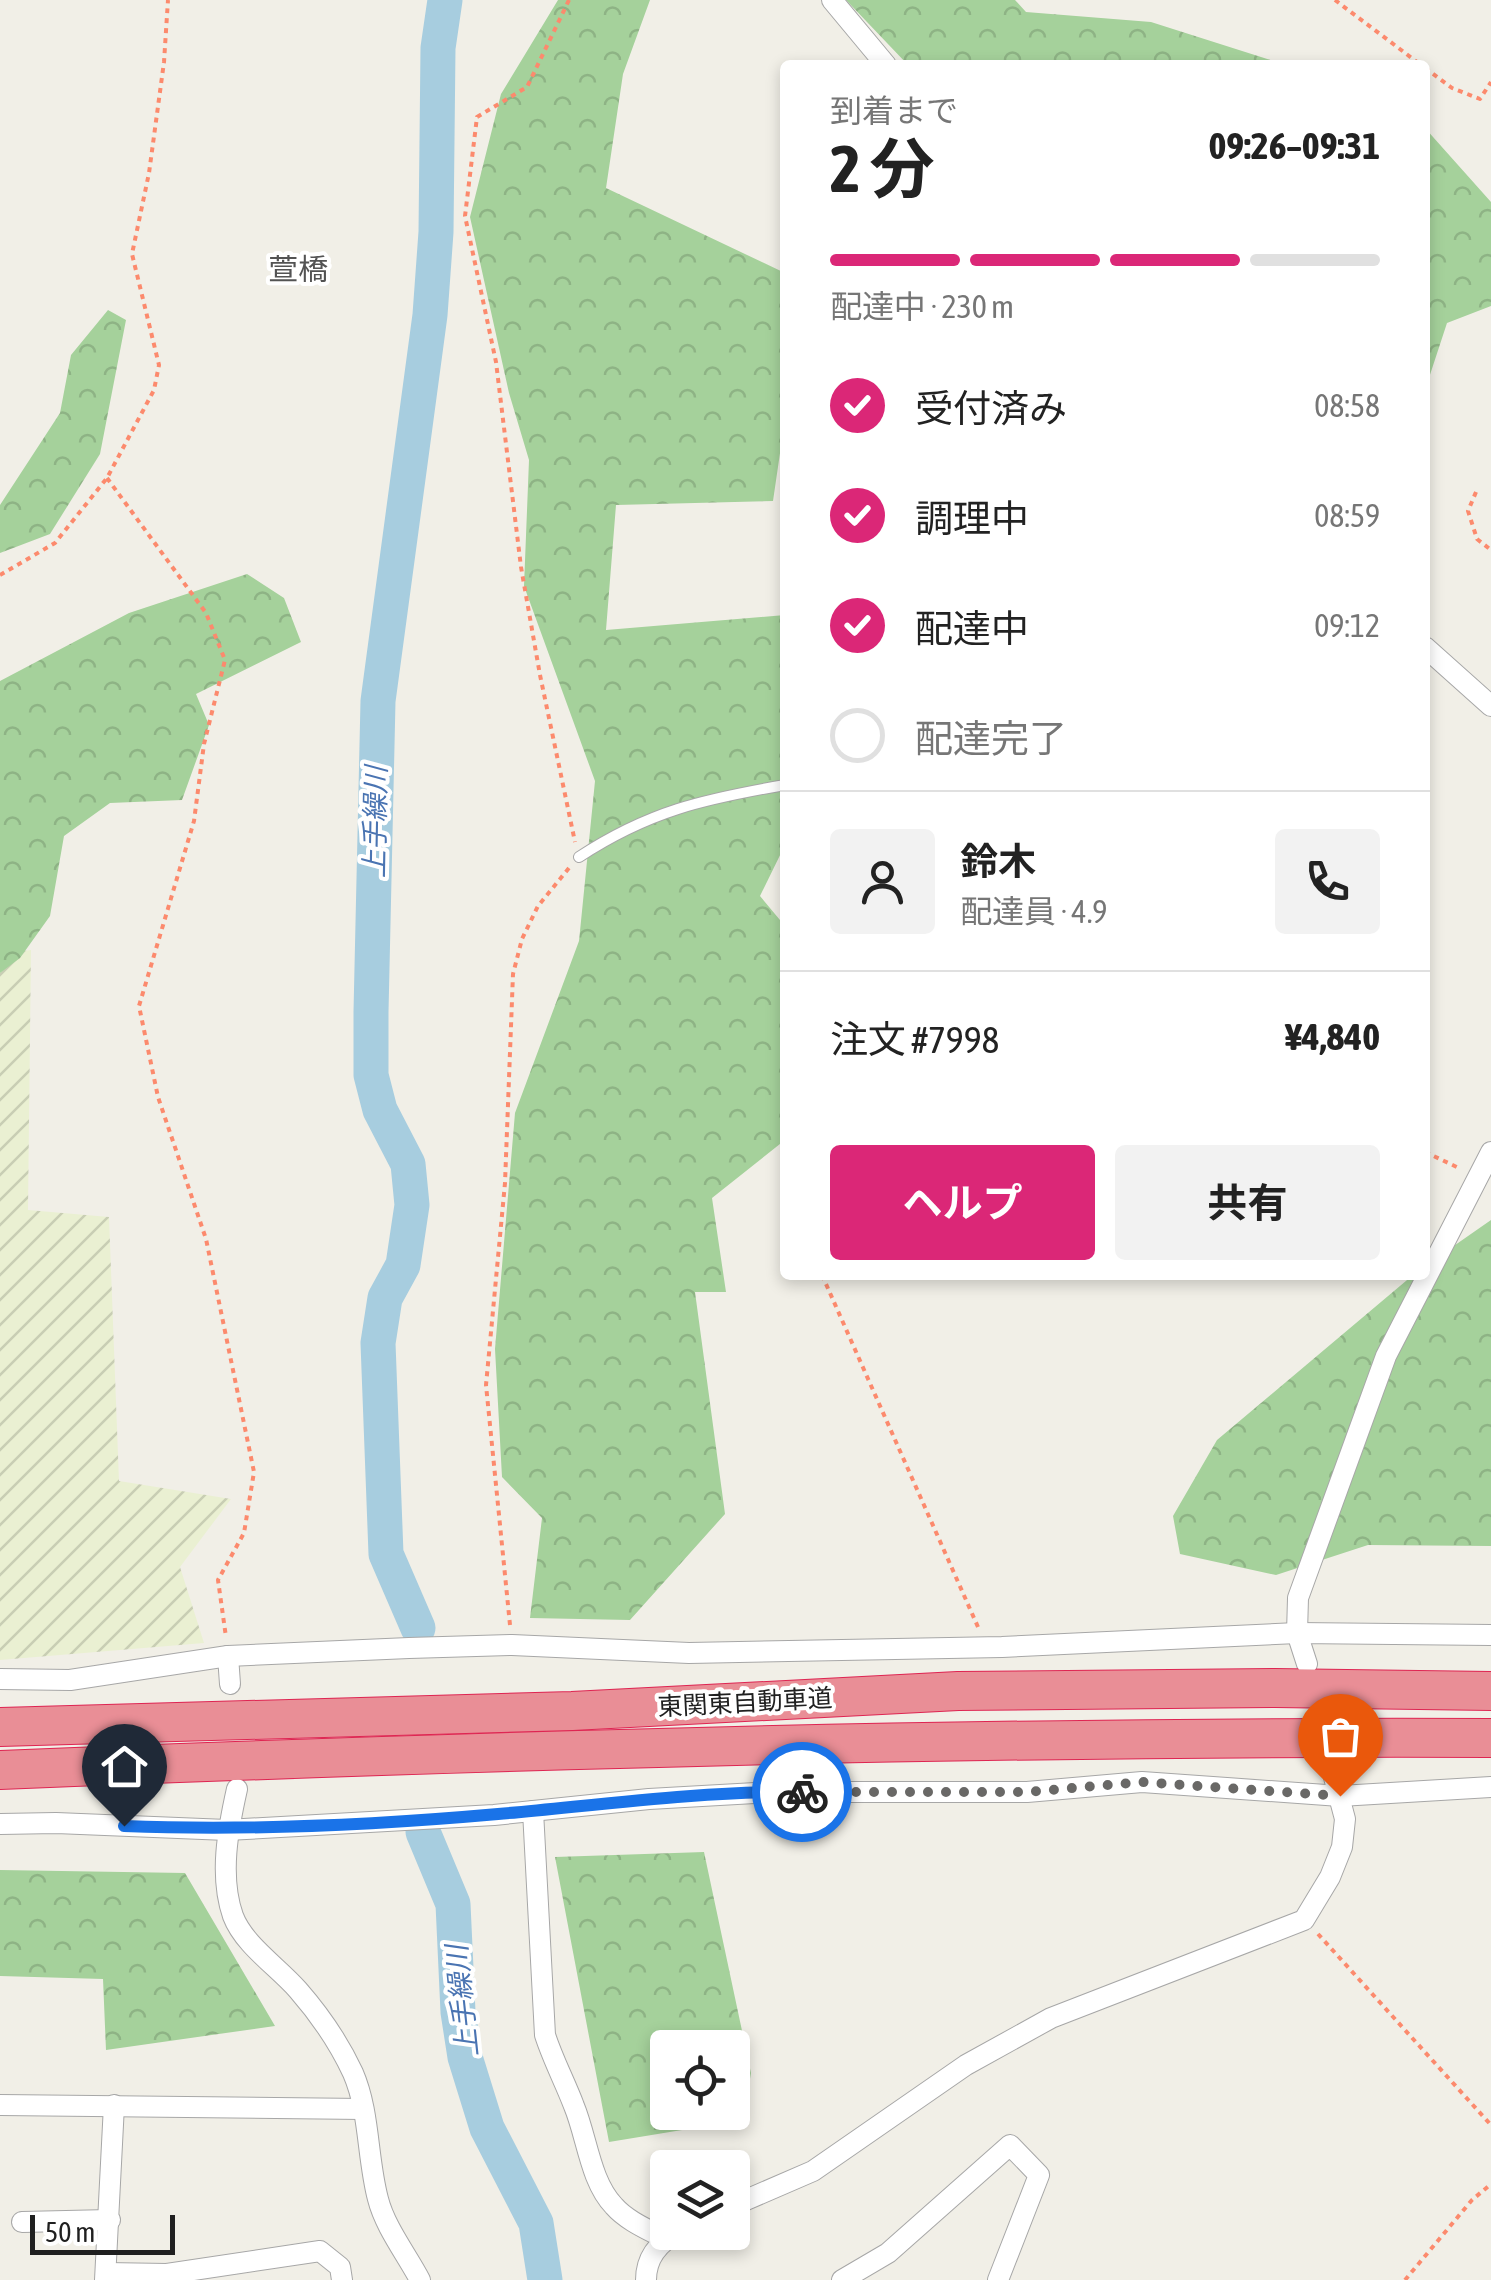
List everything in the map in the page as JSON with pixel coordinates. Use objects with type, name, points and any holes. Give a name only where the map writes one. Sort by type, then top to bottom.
[{"type":"highway","name":"東関東自動車道","points":[[0,1727],[572,1710],[958,1691],[1491,1691]]},
{"type":"highway","name":"東関東自動車道","points":[[0,1770],[596,1749],[1274,1737],[1491,1738]]},
{"type":"street","points":[[832,0],[882,60]]},
{"type":"street","points":[[1430,651],[1491,706]]},
{"type":"street","points":[[1430,1270],[1491,1152]]},
{"type":"street","points":[[1307,1664],[1297,1633],[1298,1598],[1386,1356],[1425,1280]]},
{"type":"street","points":[[0,1678],[70,1680],[228,1656],[512,1645],[689,1653],[987,1647],[1297,1633],[1491,1635]]},
{"type":"street","points":[[228,1656],[230,1684]]},
{"type":"street","points":[[750,2198],[813,2170],[966,2065],[1051,2018],[1304,1920],[1330,1877],[1342,1847],[1345,1819],[1331,1766]]},
{"type":"street","points":[[0,1824],[228,1830],[772,1792],[1027,1792],[1142,1782],[1340,1796],[1491,1787]]},
{"type":"street","points":[[236,1788],[228,1830],[226,1878],[234,1918],[241,1931],[300,1992],[354,2075],[379,2203],[420,2280]]},
{"type":"street","points":[[533,1811],[545,2035],[598,2177],[613,2206],[650,2229]]},
{"type":"street","points":[[0,2105],[363,2109]]},
{"type":"street","points":[[114,2105],[106,2276],[167,2274],[320,2251],[340,2267],[342,2280]]},
{"type":"street","points":[[842,2280],[888,2253],[1010,2145],[1039,2175],[998,2280]]},
{"type":"street","points":[[22,2222],[110,2220]]},
{"type":"street","points":[[646,2280],[646,2267],[661,2250]]},
{"type":"lane","points":[[578,857],[618,831],[672,809],[703,799],[780,786]]},
{"type":"path","points":[[0,575],[55,543],[107,478],[154,390],[159,366],[132,254],[149,172],[168,0]]},
{"type":"path","points":[[512,1645],[486,1385],[505,1182],[513,974],[522,939],[538,906],[578,857],[521,567],[496,362],[464,216],[477,117],[527,87],[570,0]]},
{"type":"path","points":[[1335,0],[1414,60]]},
{"type":"path","points":[[1430,72],[1452,88],[1480,99],[1491,82]]},
{"type":"path","points":[[107,478],[206,614],[226,660],[204,744],[194,821],[139,1006],[158,1097],[206,1239],[254,1472],[244,1534],[218,1580],[228,1656]]},
{"type":"path","points":[[1476,492],[1468,511],[1478,539],[1491,550]]},
{"type":"path","points":[[1430,1154],[1478,1177]]},
{"type":"path","points":[[824,1280],[987,1647]]},
{"type":"path","points":[[1304,1920],[1491,2125]]},
{"type":"path","points":[[1405,2280],[1472,2200],[1491,2184]]},
{"type":"green space","points":[[558,0],[650,0],[623,74],[606,188],[780,271],[780,453],[773,501],[616,505],[606,630],[780,615],[780,855],[760,896],[780,920],[780,1144],[712,1198],[726,1292],[695,1292],[725,1514],[630,1620],[530,1618],[542,1518],[502,1477],[495,1349],[515,1113],[579,941],[595,781],[524,586],[529,460],[509,393],[470,217],[501,94]]},
{"type":"green space","points":[[846,0],[1015,0],[1026,12],[1151,22],[1270,60],[903,60]]},
{"type":"green space","points":[[1430,134],[1491,202],[1491,306],[1447,323],[1430,375]]},
{"type":"green space","points":[[108,310],[126,320],[100,454],[50,534],[0,553],[0,505],[60,413],[71,355]]},
{"type":"green space","points":[[247,574],[284,598],[301,642],[196,694],[209,725],[182,800],[110,803],[64,836],[50,916],[20,958],[0,973],[0,681],[129,613]]},
{"type":"green space","points":[[31,950],[28,1210],[109,1217],[119,1481],[231,1499],[180,1567],[204,1643],[0,1660],[0,954]]},
{"type":"green space","points":[[1491,1220],[1491,1546],[1368,1545],[1276,1575],[1180,1554],[1173,1516],[1217,1440],[1407,1280],[1430,1280],[1430,1263]]},
{"type":"green space","points":[[704,1852],[742,2030],[650,2030],[650,2130],[682,2130],[609,2142],[555,1857]]},
{"type":"green space","points":[[0,1870],[185,1873],[275,2026],[106,2050],[103,1979],[0,1976]]},
{"type":"waterway","name":"上手繰川","points":[[418,1628],[386,1554],[378,1343],[385,1298],[403,1265],[412,1205],[408,1164],[380,1110],[371,1075],[371,1012],[378,701],[430,315],[436,232],[438,48],[445,0]]},
{"type":"waterway","name":"上手繰川","points":[[423,1832],[453,1904],[458,2012],[465,2057],[487,2128],[536,2223],[545,2280]]},
{"type":"tunnel","points":[[1311,1681],[1326,1745]]},
{"type":"way so far","points":[[802,1792],[1027,1792],[1142,1782],[1340,1796]]},
{"type":"district","name":"萱橋","points":[[298,269]]},
{"type":"route","points":[[124,1826],[228,1830],[494,1814],[649,1799],[802,1792]]}]
